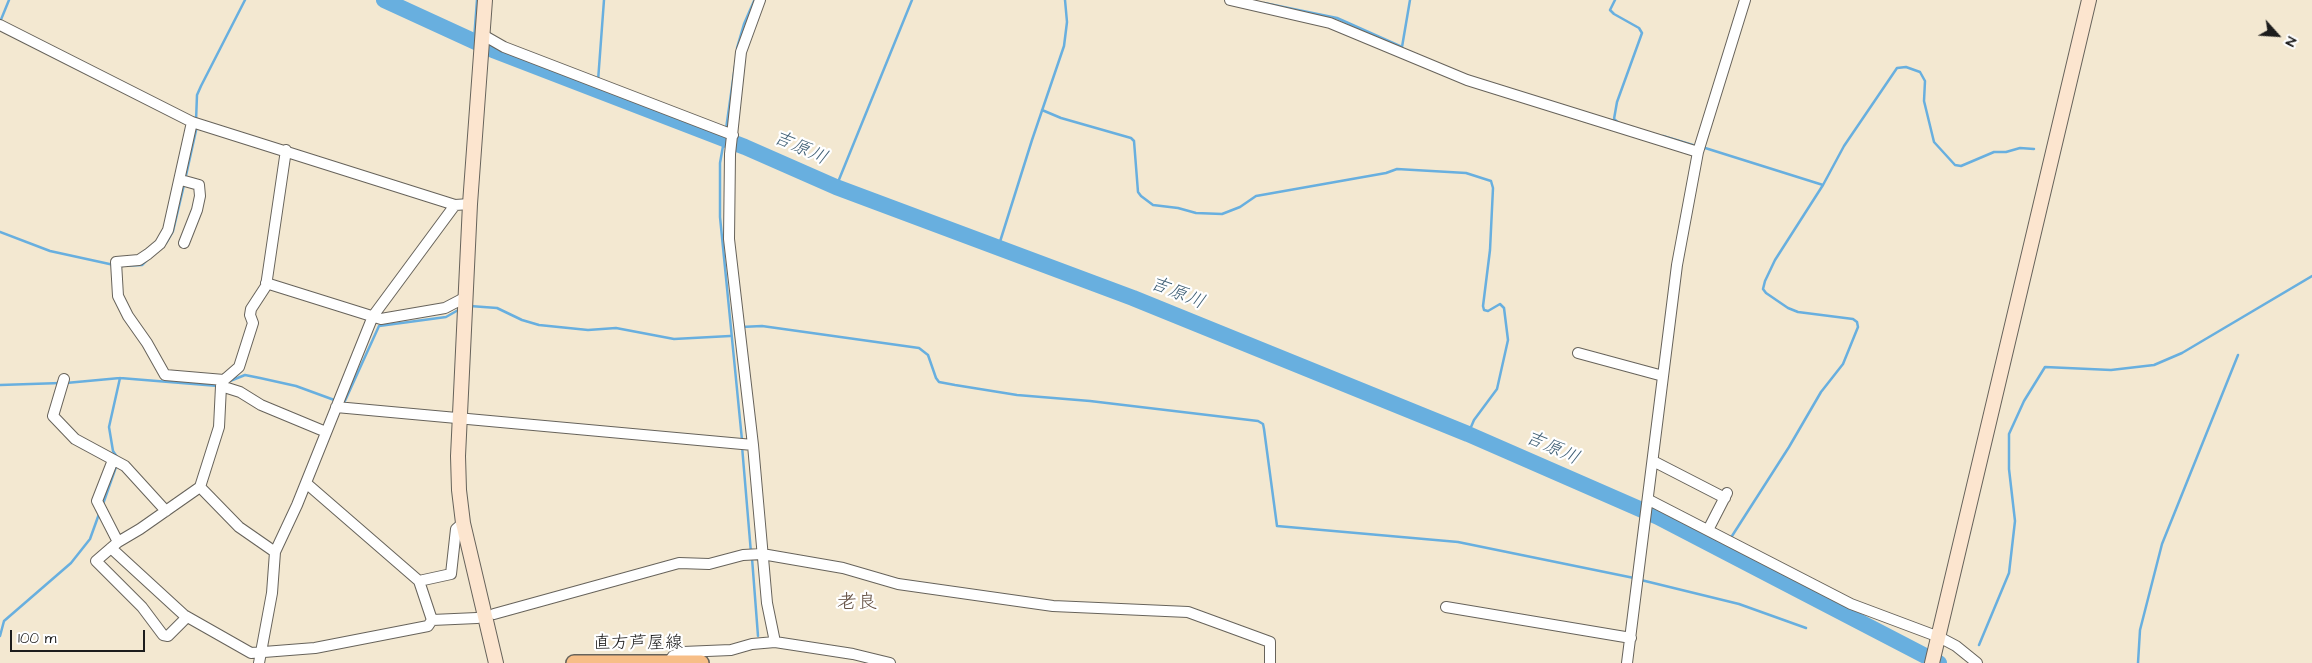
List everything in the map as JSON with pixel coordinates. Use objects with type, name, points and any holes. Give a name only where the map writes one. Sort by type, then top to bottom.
[{"type":"main road","name":"直方芦屋線","points":[[574,663],[701,663]]},
{"type":"street","points":[[485,0],[470,204],[460,417],[459,490],[463,523],[496,663]]},
{"type":"street","points":[[760,0],[742,52],[730,154],[730,239],[753,445],[767,603],[775,642]]},
{"type":"street","points":[[1230,0],[1330,23],[1467,80],[1698,152]]},
{"type":"street","points":[[1627,663],[1649,500],[1677,265],[1698,152],[1745,0]]},
{"type":"street","points":[[1932,663],[2089,0]]},
{"type":"street","points":[[0,25],[192,122],[286,150],[455,205],[470,204]]},
{"type":"street","points":[[483,35],[504,47],[733,135]]},
{"type":"street","points":[[192,122],[181,180],[168,230],[160,244],[138,260],[116,262],[118,296],[128,316],[147,342],[165,375],[223,383],[261,405],[326,432]]},
{"type":"street","points":[[187,617],[168,636],[163,635],[142,607],[96,560],[114,545],[200,488],[219,427],[223,383],[239,367],[253,323],[250,315],[251,309],[266,282],[286,150]]},
{"type":"street","points":[[181,180],[199,185],[200,196],[197,210],[184,243]]},
{"type":"street","points":[[260,658],[272,593],[275,552],[306,483],[373,316],[455,205]]},
{"type":"street","points":[[266,282],[381,319],[446,308],[466,297]]},
{"type":"street","points":[[1578,353],[1663,376]]},
{"type":"street","points":[[64,379],[53,416],[76,439],[125,466],[166,511]]},
{"type":"street","points":[[336,407],[753,445]]},
{"type":"street","points":[[113,460],[98,501],[114,545],[187,617],[260,658],[428,626],[432,620]]},
{"type":"street","points":[[1653,461],[1726,495],[1708,530]]},
{"type":"street","points":[[306,483],[419,581],[432,620]]},
{"type":"street","points":[[200,488],[239,527],[275,552]]},
{"type":"street","points":[[1649,500],[1851,604],[1937,642],[1956,646],[1977,663]]},
{"type":"street","points":[[419,581],[451,574],[456,529],[463,523]]},
{"type":"street","points":[[494,614],[679,563],[709,564],[743,555],[762,554],[843,568],[898,584],[1053,606],[1188,612],[1270,642],[1270,663]]},
{"type":"street","points":[[1446,608],[1631,638]]},
{"type":"street","points":[[432,620],[477,618]]},
{"type":"street","points":[[669,662],[673,656],[683,652],[731,650],[752,644],[775,642],[853,654],[890,663]]},
{"type":"waterway","points":[[0,22],[9,0]]},
{"type":"waterway","points":[[196,121],[197,95],[245,0]]},
{"type":"waterway","name":"吉原川","points":[[384,0],[493,50],[745,147],[836,187],[1133,298],[1468,434],[1658,517],[1939,663]]},
{"type":"waterway","points":[[474,40],[477,0]]},
{"type":"waterway","points":[[598,81],[604,0]]},
{"type":"waterway","points":[[836,187],[912,0]]},
{"type":"waterway","points":[[998,248],[1064,46],[1067,22],[1065,0]]},
{"type":"waterway","points":[[1264,3],[1337,18],[1402,47],[1410,0]]},
{"type":"waterway","points":[[1615,0],[1610,10],[1639,28],[1642,33],[1617,102],[1614,119],[1619,123]]},
{"type":"waterway","points":[[737,48],[744,24],[754,1]]},
{"type":"waterway","points":[[726,129],[735,66]]},
{"type":"waterway","points":[[1732,536],[1789,447],[1821,392],[1843,364],[1858,327],[1857,322],[1853,319],[1798,312],[1788,308],[1766,293],[1763,289],[1765,281],[1775,260],[1823,185],[1844,146],[1897,68],[1906,67],[1920,72],[1925,81],[1924,101],[1934,142],[1955,165],[1961,166],[1994,152],[2006,152],[2020,148],[2034,149]]},
{"type":"waterway","points":[[1042,110],[1061,118],[1131,138],[1134,141],[1138,192],[1141,196],[1153,205],[1178,208],[1196,213],[1222,214],[1240,207],[1256,196],[1386,173],[1397,169],[1466,173],[1491,181],[1493,188],[1490,250],[1483,306],[1484,310],[1488,311],[1500,304],[1504,308],[1508,340],[1497,389],[1474,420],[1468,434]]},
{"type":"waterway","points":[[185,180],[197,126]]},
{"type":"waterway","points":[[725,135],[720,163],[720,217],[742,440]]},
{"type":"waterway","points":[[1663,136],[1696,146]]},
{"type":"waterway","points":[[1702,147],[1823,185]]},
{"type":"waterway","points":[[166,243],[173,231],[184,185]]},
{"type":"waterway","points":[[0,232],[50,251],[114,265]]},
{"type":"waterway","points":[[119,266],[142,265],[147,260]]},
{"type":"waterway","points":[[1979,645],[2009,573],[2015,521],[2009,469],[2009,434],[2024,401],[2045,367],[2111,370],[2154,365],[2182,353],[2312,276]]},
{"type":"waterway","points":[[470,306],[497,308],[522,320],[539,325],[588,330],[616,328],[674,339],[730,336]]},
{"type":"waterway","points":[[344,403],[379,326],[446,317],[460,309]]},
{"type":"waterway","points":[[741,327],[762,326],[919,348],[928,355],[939,382],[955,385],[1017,395],[1090,401],[1258,421],[1263,424],[1264,429],[1277,526],[1458,542],[1634,578]]},
{"type":"waterway","points":[[2138,663],[2140,630],[2162,544],[2238,355]]},
{"type":"waterway","points":[[230,381],[245,375],[296,386],[337,401]]},
{"type":"waterway","points":[[66,383],[120,378],[218,386]]},
{"type":"waterway","points":[[117,457],[113,451],[109,427],[120,378]]},
{"type":"waterway","points":[[0,385],[61,383]]},
{"type":"waterway","points":[[742,446],[751,553]]},
{"type":"waterway","points":[[103,504],[117,464]]},
{"type":"waterway","points":[[0,636],[4,621],[71,563],[90,539],[99,514]]},
{"type":"waterway","points":[[752,558],[758,636]]},
{"type":"waterway","points":[[1641,580],[1739,604],[1806,628]]},
{"type":"district","name":"老良","points":[[857,604]]}]
